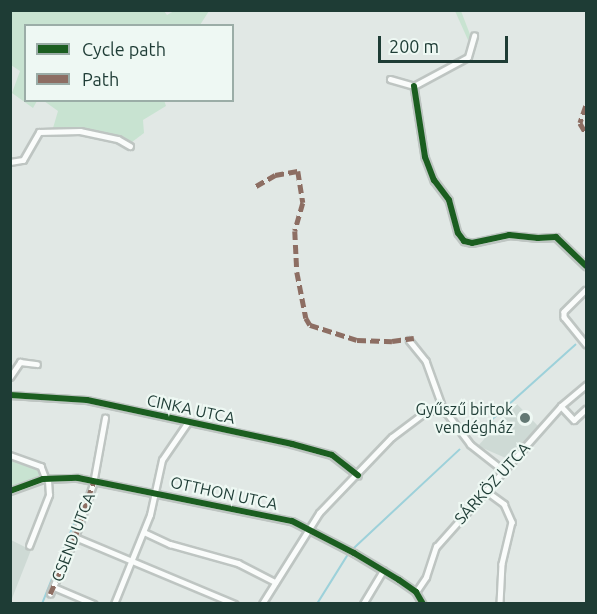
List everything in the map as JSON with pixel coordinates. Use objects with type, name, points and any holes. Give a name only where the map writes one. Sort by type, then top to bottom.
[{"type":"street","points":[[390,80],[414,86],[468,57],[474,36]]},
{"type":"street","points":[[414,86],[425,157],[434,180],[447,194],[458,232],[464,242],[472,243],[508,235],[556,237],[586,267]]},
{"type":"street","points":[[10,162],[23,160],[39,132],[80,131],[118,139],[130,146]]},
{"type":"street","points":[[586,290],[564,312],[564,316],[586,344]]},
{"type":"street","points":[[409,340],[426,361],[444,411],[470,444],[503,470]]},
{"type":"street","points":[[10,377],[20,362],[37,364]]},
{"type":"street","name":"SÁRKÖZ UTCA","points":[[416,592],[426,577],[436,547],[561,406],[586,385]]},
{"type":"street","name":"CINKA UTCA","points":[[10,395],[87,400],[324,451],[358,475]]},
{"type":"street","points":[[561,406],[571,419],[576,419],[586,409]]},
{"type":"street","points":[[262,603],[319,513],[407,424],[430,410],[444,411]]},
{"type":"street","name":"CSEND UTCA","points":[[51,594],[75,537],[94,480],[105,418]]},
{"type":"street","points":[[114,603],[144,532],[156,493],[162,460],[188,422]]},
{"type":"street","points":[[10,455],[41,466],[47,479],[49,495],[29,546]]},
{"type":"street","name":"OTTHON UTCA","points":[[10,491],[47,479],[71,477],[266,515],[309,529],[416,592]]},
{"type":"street","points":[[486,490],[504,504],[512,522],[502,564],[500,603]]},
{"type":"street","points":[[144,532],[170,544],[238,563],[275,582]]},
{"type":"street","points":[[75,537],[235,603]]},
{"type":"street","points":[[363,603],[383,571]]},
{"type":"street","points":[[54,587],[94,603]]},
{"type":"street","points":[[416,592],[423,603]]},
{"type":"shaded area","points":[[516,403],[538,426],[508,459],[478,446]]},
{"type":"shaded area","points":[[11,540],[31,550],[11,601]]},
{"type":"green space","points":[[11,11],[164,11],[167,15],[174,11],[209,11],[201,24],[24,24],[24,102],[12,93],[20,71],[11,65]]},
{"type":"green space","points":[[455,11],[461,11],[471,37],[468,40]]},
{"type":"green space","points":[[25,102],[36,102],[33,108]]},
{"type":"green space","points":[[45,102],[165,102],[166,106],[143,120],[144,133],[132,142],[88,130],[53,128],[58,111]]},
{"type":"green space","points":[[10,458],[38,468],[40,478],[11,490]]},
{"type":"waterway","points":[[477,433],[575,345]]},
{"type":"waterway","points":[[354,548],[459,450]]},
{"type":"waterway","points":[[42,604],[83,501]]},
{"type":"waterway","points":[[317,604],[347,556]]},
{"type":"marked path","points":[[586,106],[580,123],[586,133]]},
{"type":"marked path","points":[[256,186],[275,175],[298,171],[303,203],[295,231],[297,272],[306,318],[310,325],[357,340],[392,341],[414,338]]},
{"type":"marked path","points":[[50,594],[75,537],[94,480]]},
{"type":"cycle path","points":[[414,86],[425,157],[434,180],[449,200],[458,233],[464,241],[472,243],[509,235],[556,237],[586,266]]},
{"type":"cycle path","points":[[10,395],[87,400],[292,444],[332,455],[358,475]]},
{"type":"cycle path","points":[[10,491],[43,479],[78,478],[292,521],[354,553],[399,580],[416,592],[423,604]]},
{"type":"place","name":"Gyűszű birtok vendégház","points":[[525,418]]}]
